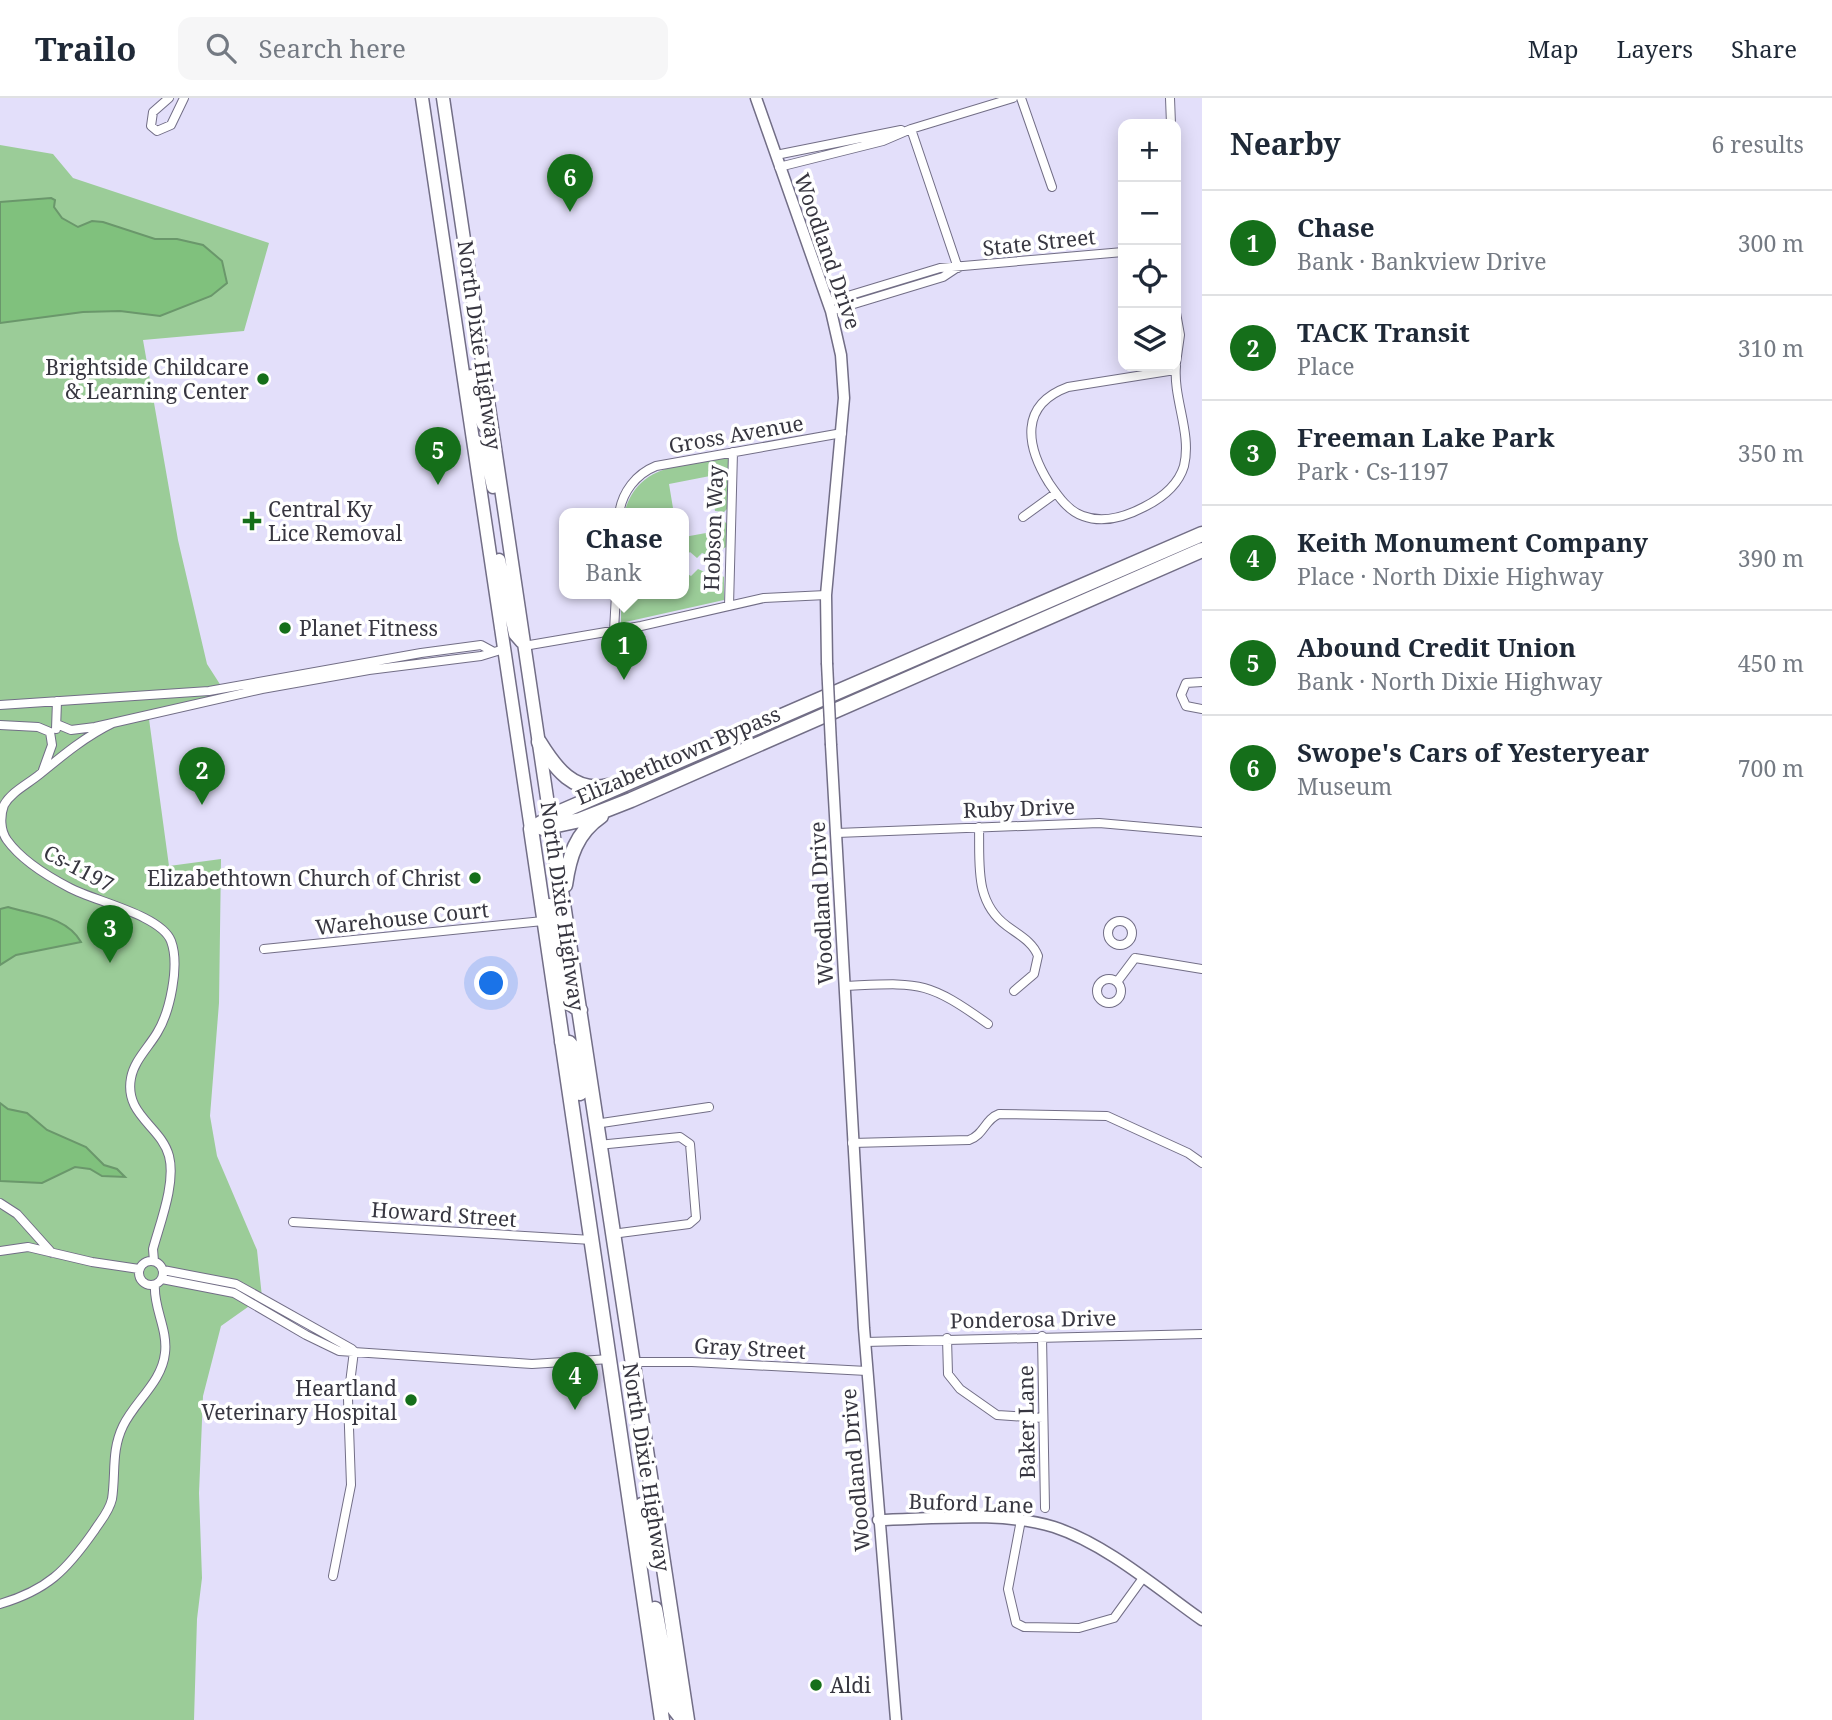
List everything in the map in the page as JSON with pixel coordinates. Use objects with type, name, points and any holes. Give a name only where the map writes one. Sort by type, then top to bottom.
[{"type":"highway","name":"Elizabethtown Bypass","points":[[551,823],[634,780],[1202,534]]},
{"type":"highway","name":"Elizabethtown Bypass","points":[[531,829],[631,800],[1202,550]]},
{"type":"highway","points":[[539,740],[561,773],[580,785],[601,788],[634,780]]},
{"type":"highway","points":[[564,897],[569,863],[578,840],[594,821],[631,800]]},
{"type":"highway","points":[[551,823],[564,897]]},
{"type":"highway","name":"North Dixie Highway","points":[[531,829],[661,1713]]},
{"type":"highway","points":[[538,887],[547,896],[567,997],[570,1003],[580,1010]]},
{"type":"highway","name":"North Dixie Highway","points":[[564,897],[598,1145],[685,1720]]},
{"type":"highway","points":[[562,1042],[569,1043],[574,1049],[589,1155],[603,1178]]},
{"type":"highway","points":[[577,1132],[592,1188],[616,1346],[622,1358],[631,1362]]},
{"type":"highway","points":[[610,1359],[622,1382],[653,1576],[667,1604]]},
{"type":"highway","points":[[641,1564],[654,1607],[673,1707],[685,1720]]},
{"type":"highway","points":[[661,1713],[671,1720]]},
{"type":"main road","name":"North Dixie Highway","points":[[422,98],[489,546],[498,650],[531,829]]},
{"type":"main road","points":[[436,98],[450,177],[455,184]]},
{"type":"main road","name":"North Dixie Highway","points":[[443,98],[551,823]]},
{"type":"main road","points":[[432,158],[440,167],[455,259],[470,277]]},
{"type":"main road","points":[[450,284],[461,287],[465,296],[477,370],[485,380]]},
{"type":"main road","points":[[450,284],[458,296],[468,362],[483,424],[494,436]]},
{"type":"main road","points":[[473,439],[485,450],[506,561],[513,567]]},
{"type":"main road","points":[[489,546],[498,554],[514,634],[524,646]]},
{"type":"main road","points":[[498,650],[514,655],[520,668],[531,730],[539,740]]},
{"type":"street","points":[[169,98],[151,117],[151,126],[157,131],[172,125],[184,98]]},
{"type":"street","name":"Woodland Drive","points":[[756,98],[829,307],[843,367],[842,433],[827,595],[827,663],[852,1143],[878,1520],[896,1720]]},
{"type":"street","points":[[778,161],[876,133],[911,129],[1013,98]]},
{"type":"street","points":[[1021,98],[1052,187]]},
{"type":"street","points":[[1170,98],[1171,119]]},
{"type":"street","points":[[911,129],[958,268]]},
{"type":"street","name":"State Street","points":[[829,307],[940,268],[1118,252]]},
{"type":"street","points":[[1154,371],[1068,387],[1046,399],[1033,418],[1031,441],[1038,463],[1056,493],[1077,513],[1103,520],[1139,510],[1172,487],[1181,473],[1186,450],[1176,371]]},
{"type":"street","name":"Gross Avenue","points":[[621,508],[624,495],[639,476],[656,466],[842,433]]},
{"type":"street","name":"Hobson Way","points":[[729,606],[733,452]]},
{"type":"street","points":[[1023,517],[1056,493]]},
{"type":"street","points":[[524,646],[614,631],[764,598],[827,595]]},
{"type":"street","points":[[614,631],[616,599]]},
{"type":"street","points":[[0,705],[223,690],[421,653],[481,645],[498,650]]},
{"type":"street","points":[[59,725],[71,730],[113,723],[262,689],[369,670],[481,656],[498,650]]},
{"type":"street","points":[[1202,682],[1186,683],[1181,695],[1186,706],[1202,709]]},
{"type":"street","points":[[40,775],[47,762],[51,736],[59,725],[57,701]]},
{"type":"street","name":"Cs-1197","points":[[113,723],[96,731],[3,806],[1,828],[9,842],[52,878],[156,924],[171,941],[172,979],[168,1013],[136,1063],[130,1086],[137,1113],[162,1142],[169,1157],[169,1176],[153,1249],[154,1261]]},
{"type":"street","points":[[0,725],[44,728],[51,736]]},
{"type":"street","name":"Ruby Drive","points":[[837,833],[1099,823],[1202,832]]},
{"type":"street","points":[[979,827],[980,882],[985,903],[995,917],[1031,944],[1038,956],[1034,974],[1014,991]]},
{"type":"street","name":"Warehouse Court","points":[[264,949],[543,921]]},
{"type":"street","points":[[1127,943],[1135,958]]},
{"type":"street","points":[[1135,958],[1202,970]]},
{"type":"street","points":[[1117,982],[1135,958]]},
{"type":"street","points":[[844,986],[913,983],[926,986],[988,1024]]},
{"type":"street","points":[[595,1124],[709,1107]]},
{"type":"street","points":[[852,1143],[969,1140],[981,1133],[990,1119],[999,1114],[1086,1113],[1107,1116],[1125,1123],[1202,1163]]},
{"type":"street","points":[[598,1145],[680,1137],[689,1141],[692,1160],[698,1214],[693,1222],[612,1234]]},
{"type":"street","points":[[0,1203],[17,1214],[52,1253]]},
{"type":"street","name":"Howard Street","points":[[293,1222],[593,1240]]},
{"type":"street","points":[[0,1251],[19,1247],[139,1269]]},
{"type":"street","points":[[0,1604],[32,1592],[58,1576],[109,1508],[113,1461],[119,1434],[127,1418],[158,1376],[164,1359],[160,1278],[154,1261],[145,1262],[139,1269]]},
{"type":"street","points":[[139,1269],[143,1282],[160,1278],[234,1293],[339,1351],[532,1364],[610,1359]]},
{"type":"street","name":"Ponderosa Drive","points":[[865,1342],[1202,1334]]},
{"type":"street","name":"Baker Lane","points":[[1042,1336],[1045,1507]]},
{"type":"street","points":[[947,1338],[948,1374],[960,1390],[997,1415],[1043,1418]]},
{"type":"street","points":[[333,1576],[351,1485],[348,1399],[355,1351]]},
{"type":"street","name":"Gray Street","points":[[631,1362],[704,1362],[867,1371]]},
{"type":"street","name":"Buford Lane","points":[[878,1520],[1021,1520],[1054,1527],[1085,1541],[1202,1620]]},
{"type":"street","points":[[1021,1520],[1008,1589],[1016,1623],[1024,1628],[1079,1628],[1114,1618],[1143,1578]]},
{"type":"shaded area","points":[[0,145],[53,154],[73,178],[269,243],[244,331],[143,340],[178,540],[207,664],[223,689],[222,700],[149,719],[169,866],[221,859],[219,1003],[210,1116],[217,1156],[257,1250],[262,1297],[221,1326],[203,1396],[199,1493],[202,1578],[197,1619],[194,1720],[0,1720]]},
{"type":"shaded area","points":[[51,198],[55,200],[54,207],[62,218],[78,227],[92,221],[103,222],[155,239],[177,239],[203,245],[222,261],[227,283],[211,296],[160,316],[120,311],[83,312],[0,323],[0,202]]},
{"type":"shaded area","points":[[729,458],[728,508],[724,512],[715,511],[710,476],[669,484],[673,508],[626,508],[640,484],[664,470]]},
{"type":"shaded area","points":[[723,520],[727,524],[726,547],[710,556],[702,553],[697,558],[689,553],[689,536],[717,531],[717,521]]},
{"type":"shaded area","points":[[709,566],[724,577],[724,600],[621,623],[621,599],[689,599],[689,575],[698,569],[709,574]]},
{"type":"shaded area","points":[[8,907],[59,922],[81,942],[16,955],[0,965],[0,909]]},
{"type":"shaded area","points":[[0,1103],[8,1109],[27,1113],[47,1130],[86,1147],[104,1165],[117,1169],[125,1177],[102,1176],[90,1169],[75,1167],[42,1183],[0,1181]]},
{"type":"place","name":"Swope's Cars of Yesteryear","points":[[570,212]]},
{"type":"place","name":"Brightside Childcare & Learning Center","points":[[263,379]]},
{"type":"place","name":"Abound Credit Union","points":[[438,485]]},
{"type":"place","name":"Central Ky Lice Removal","points":[[252,521]]},
{"type":"place","name":"Planet Fitness","points":[[285,628]]},
{"type":"place","name":"Chase","points":[[624,680]]},
{"type":"place","name":"TACK Transit","points":[[202,805]]},
{"type":"place","name":"Elizabethtown Church of Christ","points":[[475,878]]},
{"type":"place","name":"Freeman Lake Park","points":[[110,963]]},
{"type":"place","name":"Heartland Veterinary Hospital","points":[[411,1400]]},
{"type":"place","name":"Keith Monument Company","points":[[575,1410]]},
{"type":"place","name":"Aldi","points":[[816,1685]]}]
